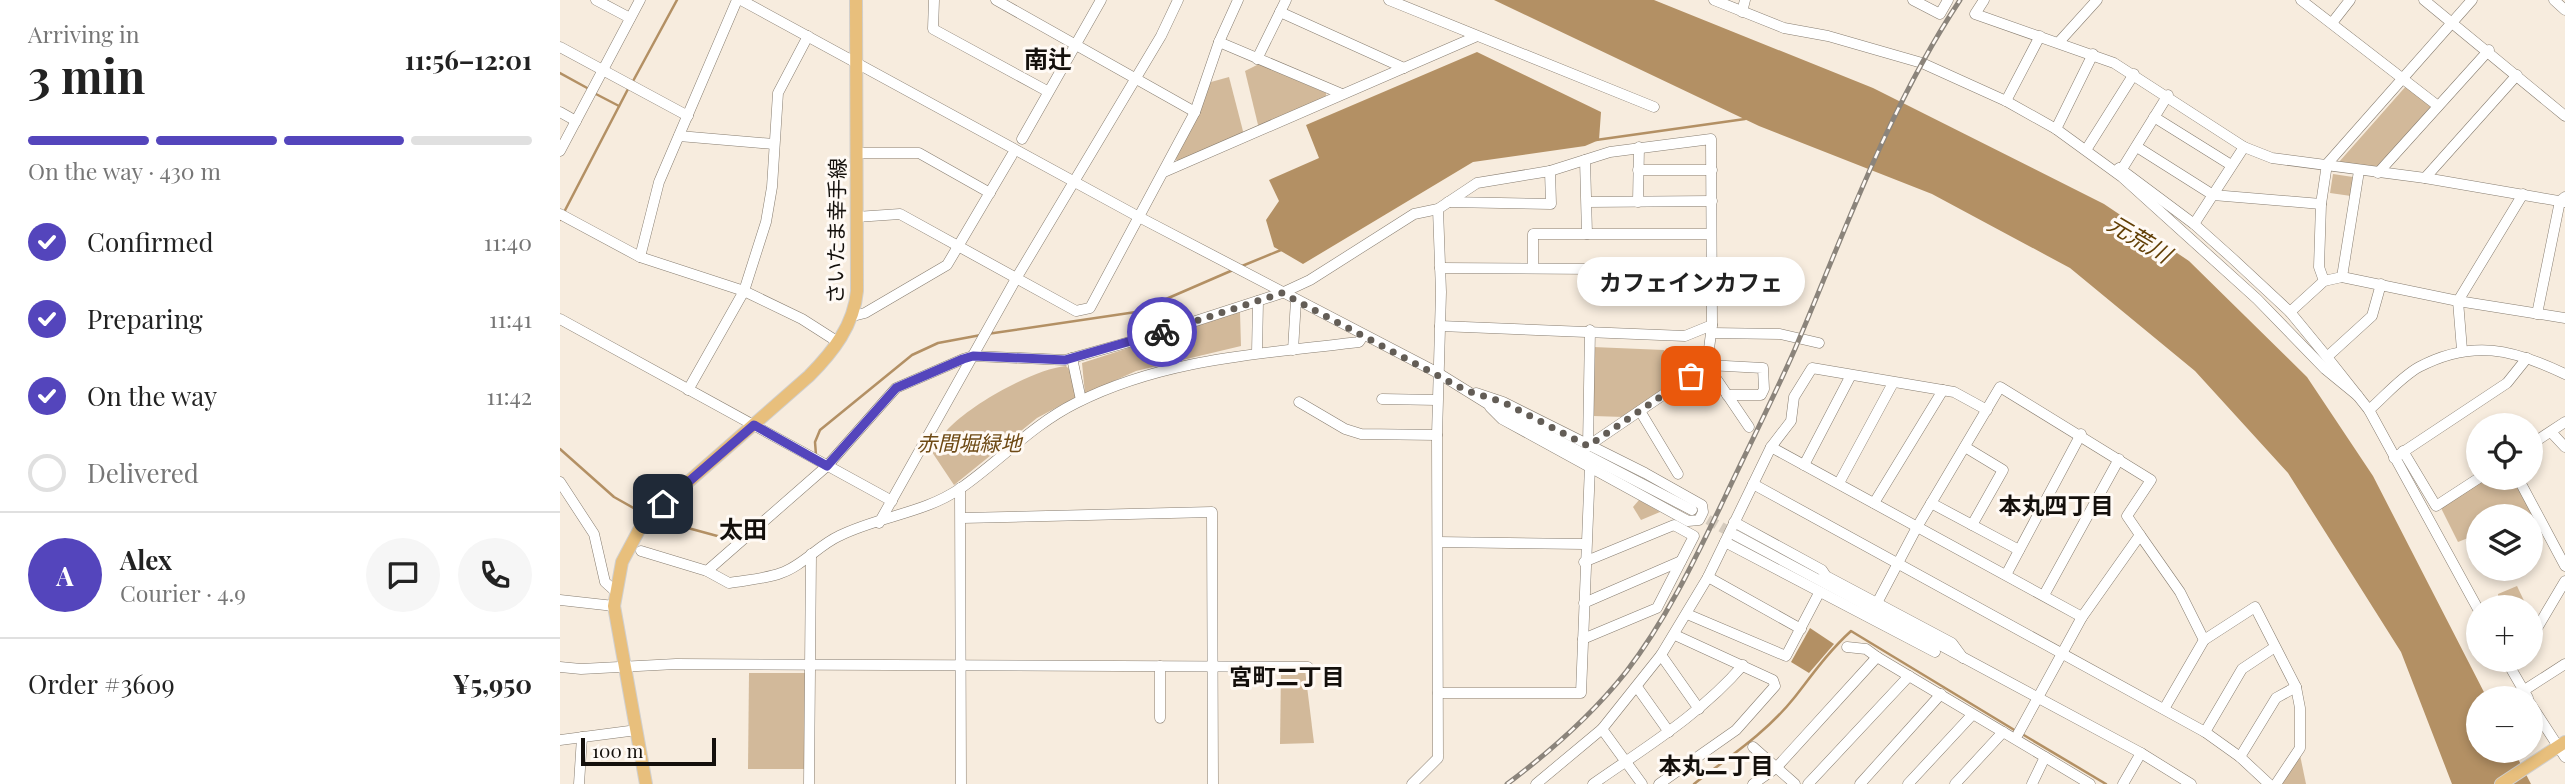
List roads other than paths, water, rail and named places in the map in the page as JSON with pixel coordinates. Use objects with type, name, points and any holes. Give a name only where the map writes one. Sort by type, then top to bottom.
[{"type":"main road","name":"さいたま幸手線","points":[[646,784],[614,606],[615,591],[628,546],[651,516],[810,376],[838,342],[853,316],[857,290],[856,0]]},
{"type":"main road","points":[[2501,784],[2559,750]]},
{"type":"street","points":[[596,0],[630,18]]},
{"type":"street","points":[[560,151],[640,0]]},
{"type":"street","points":[[640,257],[659,182],[739,0],[855,60],[1139,217],[1438,373],[1488,404],[1692,510]]},
{"type":"street","points":[[934,0],[933,29],[1047,91]]},
{"type":"street","points":[[996,0],[1195,112]]},
{"type":"street","points":[[1022,139],[1101,0]]},
{"type":"street","points":[[880,523],[1017,277],[1161,36],[1178,0]]},
{"type":"street","points":[[856,217],[900,214],[1076,311],[1090,308],[1195,112],[1219,42],[1238,0]]},
{"type":"street","points":[[1257,59],[1286,0]]},
{"type":"street","points":[[1389,0],[1475,37],[1654,107]]},
{"type":"street","points":[[1714,0],[1784,28],[1828,36],[1922,63],[2006,101],[2056,129],[2105,164],[2257,299],[2325,369],[2358,397]]},
{"type":"street","points":[[1742,12],[1745,0]]},
{"type":"street","points":[[1913,0],[1940,14],[1948,0]]},
{"type":"street","points":[[1984,0],[1975,15],[2093,54],[2134,74],[2244,147],[2272,158],[2563,200],[2537,314]]},
{"type":"street","points":[[2059,42],[2097,0]]},
{"type":"street","points":[[2301,0],[2438,106]]},
{"type":"street","points":[[2332,23],[2350,0]]},
{"type":"street","points":[[2424,0],[2489,50],[2565,116]]},
{"type":"street","points":[[2324,281],[2319,267],[2321,204],[2327,164],[2472,0]]},
{"type":"street","points":[[2554,0],[2565,10]]},
{"type":"street","points":[[1280,12],[1404,68]]},
{"type":"street","points":[[688,390],[744,291],[766,222],[772,187],[778,93],[808,36]]},
{"type":"street","points":[[2006,101],[2040,36]]},
{"type":"street","points":[[1164,173],[1475,37]]},
{"type":"street","points":[[1219,42],[1342,94]]},
{"type":"street","points":[[560,47],[688,116]]},
{"type":"street","points":[[2378,173],[2489,50]]},
{"type":"street","points":[[2056,129],[2093,54]]},
{"type":"street","points":[[2086,150],[2134,74]]},
{"type":"street","points":[[2425,178],[2517,75]]},
{"type":"street","points":[[2122,169],[2168,95]]},
{"type":"street","points":[[560,112],[576,121]]},
{"type":"street","points":[[2154,117],[2231,165]]},
{"type":"street","points":[[679,136],[774,144]]},
{"type":"street","points":[[707,571],[827,466],[896,388],[973,356],[1072,358],[1258,301],[1310,279],[1414,214],[1438,209],[1477,183],[1550,171],[1639,147],[1711,139],[1712,329],[1707,365],[1749,428]]},
{"type":"street","points":[[1638,202],[1639,147]]},
{"type":"street","points":[[2137,147],[2213,195],[2321,204]]},
{"type":"street","points":[[2194,224],[2244,147]]},
{"type":"street","points":[[856,153],[919,153],[990,193]]},
{"type":"street","points":[[853,316],[865,313],[947,265],[1012,155]]},
{"type":"street","points":[[1585,160],[1587,234]]},
{"type":"street","points":[[2105,164],[2122,169],[2194,224],[2290,312],[2369,410],[2470,595]]},
{"type":"street","points":[[1638,170],[1712,170]]},
{"type":"street","points":[[1448,202],[1551,204],[1550,171]]},
{"type":"street","points":[[2342,277],[2359,171]]},
{"type":"street","points":[[2462,350],[2458,301],[2523,194]]},
{"type":"street","points":[[1587,202],[1712,201]]},
{"type":"street","points":[[1412,784],[1438,758],[1438,209]]},
{"type":"street","points":[[560,214],[640,257],[744,291],[802,319],[838,342]]},
{"type":"street","points":[[1533,268],[1533,234],[1711,234]]},
{"type":"street","points":[[1440,268],[1790,267]]},
{"type":"street","points":[[2290,312],[2324,281],[2342,277],[2458,301],[2565,318]]},
{"type":"street","points":[[2327,357],[2372,316],[2381,284]]},
{"type":"street","points":[[1293,350],[1296,300]]},
{"type":"street","points":[[1257,353],[1258,301]]},
{"type":"street","points":[[560,319],[892,501]]},
{"type":"street","points":[[1440,326],[1685,335],[1712,329],[1780,334],[1819,343]]},
{"type":"street","points":[[1588,446],[1590,330]]},
{"type":"street","points":[[640,551],[707,571],[729,583],[783,573],[839,536],[927,508],[960,488],[1045,420],[1082,400],[1185,363],[1359,342],[1363,336]]},
{"type":"street","points":[[2369,410],[2417,368],[2462,350],[2477,348],[2527,358],[2565,374]]},
{"type":"street","points":[[1072,358],[1082,400]]},
{"type":"street","points":[[2394,458],[2507,383],[2527,358]]},
{"type":"street","points":[[1588,446],[1707,365],[1763,368],[1764,389],[1761,395],[1727,395]]},
{"type":"street","points":[[1536,784],[1602,729],[1675,635],[1708,577],[1771,447],[1791,421],[1794,397],[1812,368],[1850,377],[1954,392],[1987,410]]},
{"type":"street","points":[[1804,465],[1850,377]]},
{"type":"street","points":[[1839,483],[1893,383]]},
{"type":"street","points":[[1877,603],[1917,527],[2000,387],[2006,388],[2081,434],[2151,480],[2127,516],[2180,592],[2204,640]]},
{"type":"street","points":[[1874,503],[1943,390]]},
{"type":"street","points":[[1467,391],[1503,402],[1645,473],[1702,505],[1703,512],[1699,520],[1688,521],[1502,419],[1492,412],[1488,404]]},
{"type":"street","points":[[1382,399],[1437,400]]},
{"type":"street","points":[[1299,402],[1345,429],[1361,434],[1437,435]]},
{"type":"street","points":[[1640,411],[1678,474]]},
{"type":"street","points":[[2543,437],[2565,422]]},
{"type":"street","points":[[2551,432],[2565,447]]},
{"type":"street","points":[[2007,573],[2081,434]]},
{"type":"street","points":[[1771,447],[2007,573],[2082,617]]},
{"type":"street","points":[[1965,447],[2003,470],[1972,525]]},
{"type":"street","points":[[2403,451],[2436,506],[2466,486]]},
{"type":"street","points":[[2044,595],[2119,459]]},
{"type":"street","points":[[1438,693],[1581,693],[1584,544],[1590,466]]},
{"type":"street","points":[[560,482],[594,534],[605,582],[615,591]]},
{"type":"street","points":[[1753,484],[2205,732],[2269,784]]},
{"type":"street","points":[[960,488],[961,784]]},
{"type":"street","points":[[2524,490],[2565,566]]},
{"type":"street","points":[[1931,503],[2019,551]]},
{"type":"street","points":[[962,519],[1212,512],[1213,784]]},
{"type":"street","points":[[1734,522],[1951,643],[1969,663]]},
{"type":"street","points":[[1583,639],[1657,608],[1694,536],[1674,524],[1584,562]]},
{"type":"street","points":[[1735,535],[2141,753],[2191,784]]},
{"type":"street","points":[[2018,734],[2039,700],[2082,617],[2140,535]]},
{"type":"street","points":[[1438,542],[1584,544]]},
{"type":"street","points":[[1725,542],[1941,655],[1969,663]]},
{"type":"street","points":[[809,784],[811,554]]},
{"type":"street","points":[[1584,603],[1682,561]]},
{"type":"street","points":[[1708,577],[1801,629]]},
{"type":"street","points":[[2543,618],[2565,581]]},
{"type":"street","points":[[1687,614],[1786,656],[1819,593]]},
{"type":"street","points":[[560,600],[614,606]]},
{"type":"street","points":[[2164,709],[2204,640],[2255,607],[2296,687],[2300,708],[2300,748],[2276,784]]},
{"type":"street","points":[[1659,784],[1736,730],[1775,686],[1773,680],[1675,635]]},
{"type":"street","points":[[1847,647],[1866,649],[2090,784]]},
{"type":"street","points":[[2205,732],[2242,669],[2275,647]]},
{"type":"street","points":[[1661,655],[1699,709]]},
{"type":"street","points":[[1753,784],[1776,768],[1877,657]]},
{"type":"street","points":[[2536,686],[2565,664]]},
{"type":"street","points":[[1593,784],[1699,709],[1743,665]]},
{"type":"street","points":[[1160,666],[1160,718]]},
{"type":"street","points":[[560,667],[1308,667]]},
{"type":"street","points":[[1808,784],[1909,676]]},
{"type":"street","points":[[1637,687],[1669,732]]},
{"type":"street","points":[[2239,757],[2276,698],[2296,687]]},
{"type":"street","points":[[1860,784],[1941,694]]},
{"type":"street","points":[[1908,784],[1972,715]]},
{"type":"street","points":[[2543,724],[2559,750]]},
{"type":"street","points":[[1602,729],[1642,784]]},
{"type":"street","points":[[560,740],[637,730]]},
{"type":"street","points":[[1955,784],[2003,732]]},
{"type":"street","points":[[579,784],[582,737]]},
{"type":"street","points":[[1753,747],[1795,784]]},
{"type":"street","points":[[2123,784],[2141,753]]},
{"type":"street","points":[[2032,784],[2045,757]]},
{"type":"water","name":"元荒川","points":[[1494,0],[1654,0],[1873,88],[2104,204],[2189,261],[2307,377],[2373,476],[2466,657],[2466,672],[2474,672],[2481,686],[2466,686],[2466,763],[2520,763],[2531,784],[2452,784],[2401,652],[2288,473],[2195,371],[2070,268],[1932,194],[1759,126]]},
{"type":"water","points":[[1477,52],[1601,112],[1599,140],[1585,146],[1473,162],[1303,264],[1274,247],[1266,220],[1279,201],[1269,180],[1319,158],[1306,125]]},
{"type":"water","points":[[1810,628],[1834,644],[1809,673],[1791,662]]},
{"type":"waterway","points":[[632,83],[677,0]]},
{"type":"waterway","points":[[560,73],[589,89]]},
{"type":"waterway","points":[[560,220],[628,89]]},
{"type":"waterway","points":[[594,93],[619,106]]},
{"type":"waterway","points":[[1596,140],[1745,119]]},
{"type":"waterway","points":[[1242,266],[1281,250]]},
{"type":"waterway","points":[[987,334],[1136,312],[1233,270]]},
{"type":"waterway","points":[[816,455],[815,442],[820,430],[912,355],[938,343],[981,335]]},
{"type":"waterway","points":[[560,449],[614,497],[646,515]]},
{"type":"waterway","points":[[655,519],[721,537],[743,535]]},
{"type":"waterway","points":[[1694,784],[1747,744],[1783,711],[1851,631],[2016,731]]},
{"type":"waterway","points":[[2022,734],[2106,784]]},
{"type":"tunnel","points":[[1695,512],[1735,535]]},
{"type":"railway","points":[[1507,784],[1555,745],[1599,703],[1641,652],[1668,609],[1787,368],[1890,126],[1911,83],[1960,0]]},
{"type":"place","name":"カフェインカフェ","points":[[1691,376]]},
{"type":"district","name":"南辻","points":[[1048,58]]},
{"type":"district","name":"本丸四丁目","points":[[2056,504]]},
{"type":"district","name":"太田","points":[[743,528]]},
{"type":"district","name":"宮町二丁目","points":[[1287,675]]},
{"type":"district","name":"本丸二丁目","points":[[1716,764]]},
{"type":"park label","name":"赤間堀緑地","points":[[969,442]]}]
